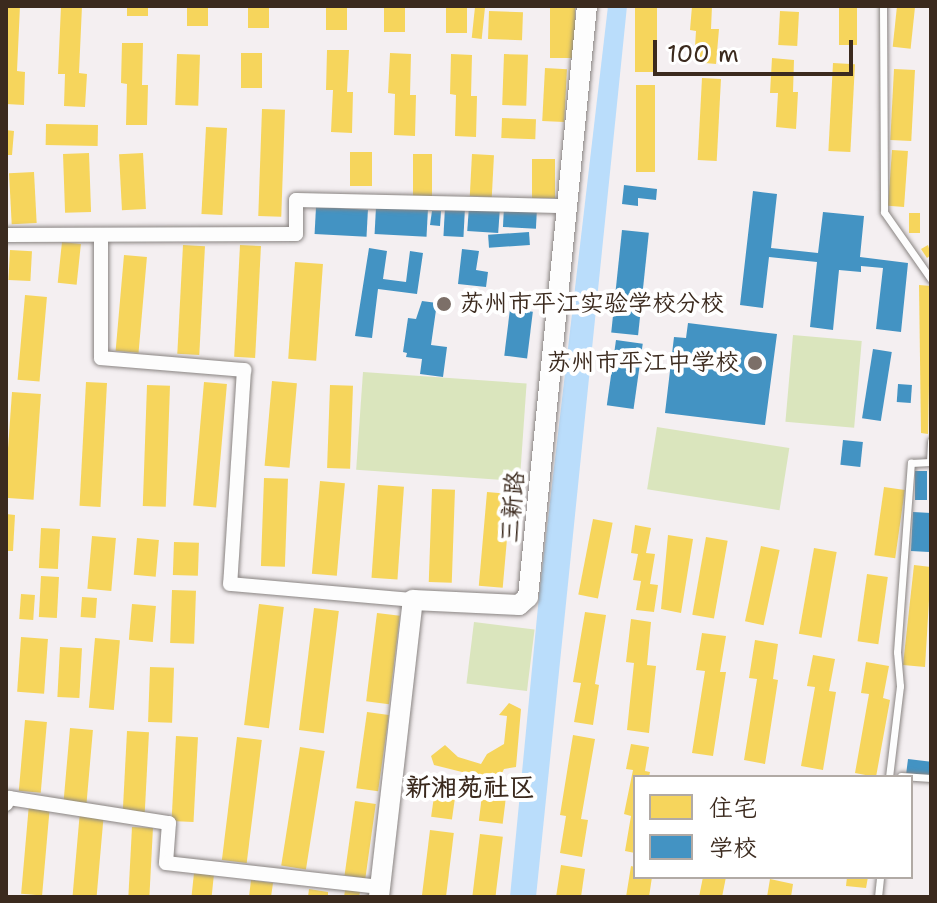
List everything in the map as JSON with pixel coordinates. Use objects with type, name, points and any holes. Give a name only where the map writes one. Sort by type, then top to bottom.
[{"type":"street","name":"三新路","points":[[413,600],[519,605],[528,597],[587,6]]},
{"type":"street","points":[[6,235],[296,234],[296,200],[568,206]]},
{"type":"street","points":[[6,804],[9,798],[169,823],[166,863],[380,892],[413,600],[230,584],[244,370],[101,358],[101,235]]},
{"type":"lane","points":[[883,6],[884,212],[931,279]]},
{"type":"lane","points":[[889,775],[900,686],[897,652],[911,463],[930,462],[931,441]]},
{"type":"green space","points":[[793,335],[862,341],[854,428],[785,422]]},
{"type":"green space","points":[[363,372],[527,383],[520,481],[356,470]]},
{"type":"green space","points":[[657,427],[789,448],[779,510],[647,489]]},
{"type":"green space","points":[[474,622],[535,629],[527,691],[466,684]]},
{"type":"water","points":[[608,6],[627,6],[536,897],[510,897],[539,596]]},
{"type":"building: 住宅","points":[[6,6],[20,6],[17,71],[25,72],[24,105],[6,104]]},
{"type":"building: 住宅","points":[[61,6],[82,6],[79,73],[87,74],[85,107],[64,106],[65,74],[58,74]]},
{"type":"building: 住宅","points":[[127,6],[148,6],[148,16],[127,16]]},
{"type":"building: 住宅","points":[[187,6],[208,6],[208,26],[187,26]]},
{"type":"building: 住宅","points":[[248,6],[269,6],[269,28],[248,28]]},
{"type":"building: 住宅","points":[[326,6],[347,6],[347,30],[326,30]]},
{"type":"building: 住宅","points":[[384,6],[405,6],[405,32],[384,32]]},
{"type":"building: 住宅","points":[[446,6],[467,6],[467,33],[446,33]]},
{"type":"building: 住宅","points":[[550,6],[575,6],[575,58],[550,58]]},
{"type":"building: 住宅","points":[[635,6],[657,6],[657,72],[635,72]]},
{"type":"building: 住宅","points":[[692,6],[712,6],[711,29],[719,29],[716,64],[694,62],[696,31],[690,30]]},
{"type":"building: 住宅","points":[[839,6],[857,6],[857,45],[839,45]]},
{"type":"building: 住宅","points":[[897,6],[915,8],[911,49],[893,47]]},
{"type":"building: 住宅","points":[[475,7],[485,8],[482,39],[472,38]]},
{"type":"building: 住宅","points":[[489,11],[523,12],[522,40],[488,39]]},
{"type":"building: 住宅","points":[[780,11],[799,12],[797,46],[778,45]]},
{"type":"building: 住宅","points":[[122,43],[143,43],[142,85],[148,85],[147,125],[126,125],[127,84],[121,83]]},
{"type":"building: 住宅","points":[[327,50],[349,50],[347,92],[353,92],[352,133],[331,132],[333,90],[326,90]]},
{"type":"building: 住宅","points":[[241,53],[262,53],[262,88],[241,88]]},
{"type":"building: 住宅","points":[[390,53],[411,54],[410,95],[416,95],[415,136],[394,135],[395,94],[388,93]]},
{"type":"building: 住宅","points":[[177,54],[200,55],[198,106],[175,105]]},
{"type":"building: 住宅","points":[[451,54],[472,55],[471,96],[477,96],[476,137],[455,136],[456,95],[450,94]]},
{"type":"building: 住宅","points":[[504,54],[528,55],[526,106],[502,105]]},
{"type":"building: 住宅","points":[[772,58],[794,60],[793,92],[798,92],[796,129],[776,127],[778,93],[770,93]]},
{"type":"building: 住宅","points":[[833,63],[855,64],[850,152],[828,151]]},
{"type":"building: 住宅","points":[[545,68],[567,69],[564,122],[542,121]]},
{"type":"building: 住宅","points":[[894,69],[915,70],[911,141],[890,140]]},
{"type":"building: 住宅","points":[[702,78],[721,79],[717,161],[698,160]]},
{"type":"building: 住宅","points":[[636,85],[655,85],[655,172],[636,172]]},
{"type":"building: 住宅","points":[[262,109],[285,110],[281,217],[258,216]]},
{"type":"building: 住宅","points":[[502,118],[536,119],[535,139],[501,138]]},
{"type":"building: 住宅","points":[[46,124],[98,125],[98,146],[46,145]]},
{"type":"building: 住宅","points":[[206,127],[227,128],[222,215],[201,214]]},
{"type":"building: 住宅","points":[[6,130],[14,131],[12,155],[6,155]]},
{"type":"building: 住宅","points":[[892,150],[908,151],[904,207],[888,206]]},
{"type":"building: 住宅","points":[[350,152],[372,152],[372,186],[350,186]]},
{"type":"building: 住宅","points":[[89,153],[91,212],[65,213],[63,154]]},
{"type":"building: 住宅","points":[[143,153],[146,209],[122,210],[119,154]]},
{"type":"building: 住宅","points":[[413,154],[432,154],[432,196],[413,196]]},
{"type":"building: 住宅","points":[[472,154],[494,155],[492,197],[470,196]]},
{"type":"building: 住宅","points":[[532,159],[555,159],[555,198],[532,198]]},
{"type":"building: 住宅","points":[[34,172],[37,223],[12,224],[9,173]]},
{"type":"building: 住宅","points":[[909,213],[920,213],[920,233],[909,233]]},
{"type":"building: 住宅","points":[[62,242],[81,244],[77,285],[58,283]]},
{"type":"building: 住宅","points":[[183,245],[205,246],[199,355],[177,354]]},
{"type":"building: 住宅","points":[[240,245],[261,246],[255,358],[234,357]]},
{"type":"building: 住宅","points":[[928,245],[931,255],[927,258],[921,249]]},
{"type":"building: 住宅","points":[[10,250],[32,251],[30,281],[8,280]]},
{"type":"building: 住宅","points":[[124,255],[147,257],[139,353],[116,351]]},
{"type":"building: 住宅","points":[[295,262],[323,264],[316,361],[288,359]]},
{"type":"building: 住宅","points":[[919,285],[931,286],[928,434],[921,433]]},
{"type":"building: 住宅","points":[[25,295],[47,297],[40,382],[18,380]]},
{"type":"building: 住宅","points":[[272,381],[297,383],[289,468],[265,466]]},
{"type":"building: 住宅","points":[[86,382],[107,383],[100,507],[80,506]]},
{"type":"building: 住宅","points":[[204,382],[227,384],[216,508],[193,506]]},
{"type":"building: 住宅","points":[[147,385],[170,386],[166,507],[143,506]]},
{"type":"building: 住宅","points":[[330,385],[353,386],[350,469],[327,468]]},
{"type":"building: 住宅","points":[[12,392],[41,394],[34,500],[6,498]]},
{"type":"building: 住宅","points":[[264,478],[288,479],[285,567],[261,566]]},
{"type":"building: 住宅","points":[[320,481],[345,483],[337,576],[312,574]]},
{"type":"building: 住宅","points":[[378,485],[404,487],[397,580],[372,578]]},
{"type":"building: 住宅","points":[[884,487],[905,490],[895,558],[874,555]]},
{"type":"building: 住宅","points":[[432,489],[455,490],[452,583],[429,582]]},
{"type":"building: 住宅","points":[[487,492],[511,494],[503,588],[479,586]]},
{"type":"building: 住宅","points":[[6,514],[15,515],[13,551],[6,551]]},
{"type":"building: 住宅","points":[[593,519],[613,523],[598,598],[578,595]]},
{"type":"building: 住宅","points":[[635,525],[651,528],[646,553],[655,554],[650,584],[658,585],[654,612],[636,610],[641,581],[633,580],[638,554],[631,553]]},
{"type":"building: 住宅","points":[[41,528],[60,529],[58,569],[39,568]]},
{"type":"building: 住宅","points":[[668,535],[693,539],[681,613],[661,609]]},
{"type":"building: 住宅","points":[[92,536],[116,538],[111,591],[87,589]]},
{"type":"building: 住宅","points":[[706,537],[728,541],[714,619],[692,615]]},
{"type":"building: 住宅","points":[[137,538],[159,540],[156,577],[134,575]]},
{"type":"building: 住宅","points":[[174,542],[199,543],[198,576],[173,575]]},
{"type":"building: 住宅","points":[[761,546],[780,550],[764,625],[745,621]]},
{"type":"building: 住宅","points":[[814,548],[837,552],[822,638],[799,634]]},
{"type":"building: 住宅","points":[[914,565],[931,567],[925,667],[903,665]]},
{"type":"building: 住宅","points":[[867,574],[888,577],[878,644],[858,641]]},
{"type":"building: 住宅","points":[[41,576],[59,577],[57,618],[39,617]]},
{"type":"building: 住宅","points":[[172,590],[196,591],[194,644],[170,643]]},
{"type":"building: 住宅","points":[[21,594],[35,595],[33,620],[19,619]]},
{"type":"building: 住宅","points":[[82,597],[97,598],[96,618],[81,617]]},
{"type":"building: 住宅","points":[[132,604],[156,606],[153,642],[129,640]]},
{"type":"building: 住宅","points":[[259,604],[284,607],[269,728],[244,725]]},
{"type":"building: 住宅","points":[[314,608],[339,611],[324,733],[299,730]]},
{"type":"building: 住宅","points":[[585,612],[606,615],[595,684],[599,685],[593,725],[574,722],[581,683],[573,682]]},
{"type":"building: 住宅","points":[[377,613],[400,616],[389,704],[366,701]]},
{"type":"building: 住宅","points":[[631,619],[651,622],[647,665],[656,666],[649,733],[627,730],[634,663],[626,662]]},
{"type":"building: 住宅","points":[[702,633],[726,636],[720,672],[726,672],[713,756],[692,753],[705,671],[696,670]]},
{"type":"building: 住宅","points":[[21,637],[48,639],[44,694],[17,692]]},
{"type":"building: 住宅","points":[[95,638],[120,640],[114,710],[89,708]]},
{"type":"building: 住宅","points":[[755,640],[778,644],[773,679],[778,680],[765,764],[744,760],[757,679],[749,678]]},
{"type":"building: 住宅","points":[[60,647],[82,648],[79,698],[57,697]]},
{"type":"building: 住宅","points":[[813,655],[835,659],[829,691],[836,692],[823,770],[801,766],[815,687],[807,686]]},
{"type":"building: 住宅","points":[[866,662],[889,666],[883,698],[890,700],[876,775],[855,773],[869,694],[861,693]]},
{"type":"building: 住宅","points":[[150,667],[174,668],[172,723],[148,722]]},
{"type":"building: 住宅","points":[[509,703],[521,709],[516,767],[504,769],[498,781],[434,765],[431,756],[445,745],[458,757],[481,764],[487,754],[504,744],[507,716],[499,715]]},
{"type":"building: 住宅","points":[[367,712],[389,715],[378,791],[356,788]]},
{"type":"building: 住宅","points":[[25,720],[47,722],[41,793],[19,791]]},
{"type":"building: 住宅","points":[[70,728],[93,730],[87,803],[64,801]]},
{"type":"building: 住宅","points":[[127,731],[149,732],[145,813],[123,812]]},
{"type":"building: 住宅","points":[[573,735],[595,739],[581,819],[588,820],[582,857],[560,853],[566,816],[560,815]]},
{"type":"building: 住宅","points":[[176,736],[198,737],[194,822],[172,821]]},
{"type":"building: 住宅","points":[[237,737],[262,740],[247,863],[222,860]]},
{"type":"building: 住宅","points":[[631,744],[649,747],[645,771],[650,772],[649,775],[633,775],[633,853],[625,851],[631,816],[624,814],[633,770],[626,769]]},
{"type":"building: 住宅","points":[[300,747],[325,751],[306,869],[281,866]]},
{"type":"building: 住宅","points":[[436,782],[457,785],[452,820],[431,817]]},
{"type":"building: 住宅","points":[[483,787],[507,790],[503,824],[479,821]]},
{"type":"building: 住宅","points":[[355,801],[376,804],[365,878],[345,875]]},
{"type":"building: 住宅","points":[[29,804],[50,806],[42,895],[21,894]]},
{"type":"building: 住宅","points":[[80,811],[104,813],[97,897],[73,897]]},
{"type":"building: 住宅","points":[[132,827],[153,828],[149,897],[128,897]]},
{"type":"building: 住宅","points":[[430,830],[454,833],[446,897],[422,897]]},
{"type":"building: 住宅","points":[[480,834],[503,837],[495,897],[472,897]]},
{"type":"building: 住宅","points":[[561,865],[585,869],[581,897],[556,897]]},
{"type":"building: 住宅","points":[[631,866],[633,879],[652,879],[649,897],[626,897]]},
{"type":"building: 住宅","points":[[194,873],[214,875],[212,897],[191,897]]},
{"type":"building: 住宅","points":[[703,879],[726,879],[722,897],[699,897]]},
{"type":"building: 住宅","points":[[770,879],[793,884],[791,897],[767,897]]},
{"type":"building: 住宅","points":[[847,879],[868,879],[866,888],[846,886]]},
{"type":"building: 住宅","points":[[251,880],[273,883],[271,897],[249,897]]},
{"type":"building: 住宅","points":[[346,884],[361,886],[359,897],[344,897]]},
{"type":"building: 住宅","points":[[309,889],[328,892],[328,897],[308,897]]},
{"type":"building: 学校","points":[[624,185],[657,189],[656,200],[638,198],[638,206],[622,204]]},
{"type":"building: 学校","points":[[753,191],[777,194],[771,248],[818,253],[823,212],[864,216],[860,257],[908,263],[901,332],[876,329],[883,268],[861,266],[861,272],[839,270],[833,330],[810,327],[817,262],[769,257],[763,308],[740,305]]},
{"type":"building: 学校","points":[[469,206],[500,208],[498,233],[467,231]]},
{"type":"building: 学校","points":[[316,207],[368,210],[367,237],[315,234]]},
{"type":"building: 学校","points":[[376,207],[428,210],[427,237],[375,234]]},
{"type":"building: 学校","points":[[445,207],[465,208],[463,237],[443,236]]},
{"type":"building: 学校","points":[[504,207],[537,209],[536,229],[503,227]]},
{"type":"building: 学校","points":[[432,211],[441,211],[440,226],[430,225]]},
{"type":"building: 学校","points":[[622,230],[649,233],[638,335],[611,332]]},
{"type":"building: 学校","points":[[529,232],[530,245],[489,248],[488,235]]},
{"type":"building: 学校","points":[[369,248],[387,251],[383,279],[406,282],[410,251],[423,253],[417,294],[378,289],[372,338],[355,336]]},
{"type":"building: 学校","points":[[462,249],[479,251],[476,270],[488,272],[486,287],[458,284]]},
{"type":"building: 学校","points":[[422,301],[437,303],[431,345],[447,347],[443,377],[420,374],[422,359],[406,357],[407,353],[403,352],[408,318],[416,319]]},
{"type":"building: 学校","points":[[510,309],[533,312],[527,358],[504,356]]},
{"type":"building: 学校","points":[[688,323],[777,334],[765,425],[665,413],[674,337],[686,338]]},
{"type":"building: 学校","points":[[616,340],[643,344],[634,409],[607,405]]},
{"type":"building: 学校","points":[[873,349],[892,352],[881,421],[862,418]]},
{"type":"building: 学校","points":[[898,384],[912,385],[911,403],[897,402]]},
{"type":"building: 学校","points":[[843,440],[863,442],[860,467],[840,465]]},
{"type":"building: 学校","points":[[915,471],[927,471],[927,500],[915,500]]},
{"type":"building: 学校","points":[[913,512],[931,513],[929,552],[911,551]]},
{"type":"building: 学校","points":[[908,759],[931,762],[929,776],[906,773]]},
{"type":"place","name":"苏州市平江实验学校分校","points":[[444,304]]},
{"type":"place","name":"苏州市平江中学校","points":[[755,363]]},
{"type":"district","name":"新湘苑社区","points":[[470,787]]}]
